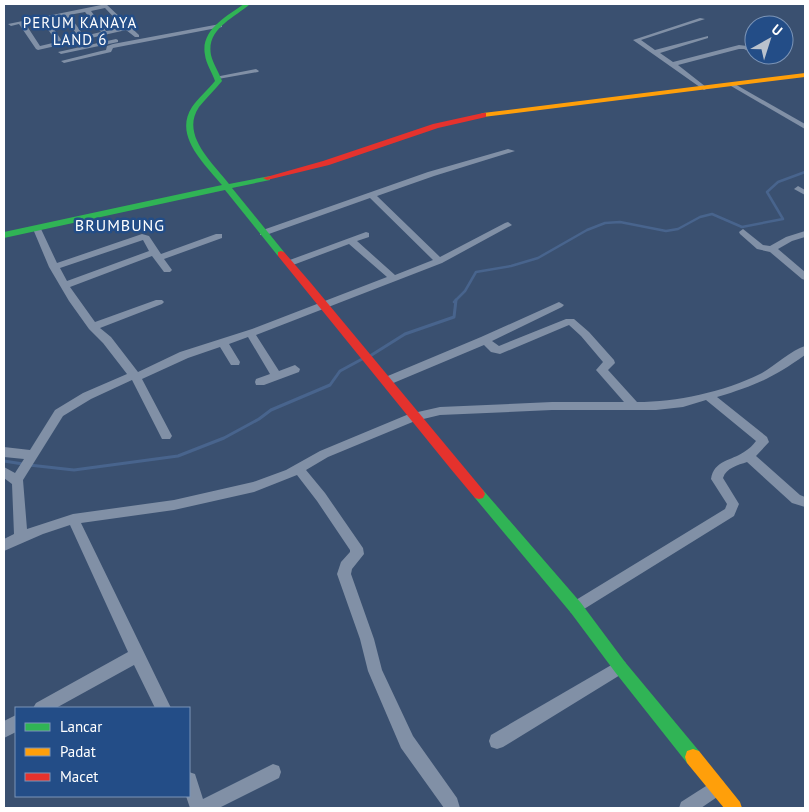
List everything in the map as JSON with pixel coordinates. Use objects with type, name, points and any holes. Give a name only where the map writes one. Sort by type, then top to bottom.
[{"type":"street","points":[[247,4],[220,26],[208,41],[207,55],[219,82],[196,106],[187,126],[192,141],[263,233],[387,381],[413,417],[576,608],[620,667],[734,808]]},
{"type":"street","points":[[11,24],[107,6],[127,28],[140,38]]},
{"type":"street","points":[[87,10],[105,33]]},
{"type":"street","points":[[65,14],[83,38]]},
{"type":"street","points":[[43,18],[61,43]]},
{"type":"street","points":[[702,19],[636,39],[704,88]]},
{"type":"street","points":[[21,22],[37,48],[127,28]]},
{"type":"street","points":[[61,52],[220,26]]},
{"type":"street","points":[[656,52],[706,37]]},
{"type":"street","points":[[64,61],[109,52],[109,48],[140,38]]},
{"type":"street","points":[[673,64],[744,47]]},
{"type":"street","points":[[218,77],[256,71]]},
{"type":"street","points":[[4,235],[259,181],[326,162],[443,123],[474,116],[805,75]]},
{"type":"street","points":[[733,85],[805,127]]},
{"type":"street","points":[[263,233],[431,174],[511,151]]},
{"type":"street","points":[[371,195],[439,261]]},
{"type":"street","points":[[21,538],[19,477],[59,414],[87,396],[163,364],[439,261],[508,225]]},
{"type":"street","points":[[37,228],[64,286],[93,327],[108,340],[135,376],[166,436]]},
{"type":"street","points":[[742,232],[760,247],[773,250],[805,278]]},
{"type":"street","points":[[773,250],[772,248],[779,244],[805,234]]},
{"type":"street","points":[[290,264],[366,235]]},
{"type":"street","points":[[64,286],[219,236]]},
{"type":"street","points":[[54,268],[142,237],[146,238],[167,270]]},
{"type":"street","points":[[351,241],[392,278]]},
{"type":"street","points":[[93,327],[159,302]]},
{"type":"street","points":[[387,381],[485,340],[559,305]]},
{"type":"street","points":[[485,340],[494,349],[500,350],[566,321],[571,321],[610,362],[601,370],[635,407]]},
{"type":"street","points":[[250,333],[277,376]]},
{"type":"street","points":[[223,343],[235,362]]},
{"type":"street","points":[[4,545],[40,529],[72,519],[198,501],[254,488],[324,454],[413,417],[440,411],[517,407],[635,407],[669,405],[708,396],[762,378],[805,350]]},
{"type":"street","points":[[260,382],[295,369]]},
{"type":"street","points":[[576,608],[730,512],[733,504],[717,479],[717,474],[732,462],[748,456],[763,442],[761,437],[708,396]]},
{"type":"street","points":[[4,452],[32,455]]},
{"type":"street","points":[[748,456],[796,499],[805,502]]},
{"type":"street","points":[[298,468],[326,502],[356,548],[356,554],[346,566],[344,574],[367,639],[375,671],[407,742],[452,808]]},
{"type":"street","points":[[4,472],[19,477]]},
{"type":"street","points":[[72,519],[163,707]]},
{"type":"street","points":[[43,707],[137,655]]},
{"type":"street","points":[[497,742],[620,667]]},
{"type":"street","points":[[4,730],[15,724]]},
{"type":"street","points":[[190,783],[200,808],[273,772]]},
{"type":"street","points":[[688,808],[717,787]]},
{"type":"waterway","points":[[456,300],[465,291],[476,272],[511,266],[538,258],[587,230],[605,223],[620,222],[666,231],[678,229],[700,217],[712,214],[742,227],[783,219],[767,192],[778,182],[805,172]]},
{"type":"waterway","points":[[370,356],[405,334],[454,317],[456,300]]},
{"type":"waterway","points":[[29,465],[74,470],[178,456],[224,438],[259,419],[271,410],[330,385],[340,371],[364,358]]},
{"type":"waterway","points":[[4,461],[23,464]]},
{"type":"traffic: fast","points":[[247,4],[219,25],[209,39],[207,46],[208,55],[219,81],[195,108],[190,122],[190,131],[192,141],[281,254]]},
{"type":"traffic: fast","points":[[4,235],[267,178]]},
{"type":"traffic: fast","points":[[479,494],[576,608],[620,667],[693,757]]},
{"type":"traffic: slow","points":[[483,115],[805,75]]},
{"type":"traffic: slow","points":[[693,757],[734,808]]},
{"type":"traffic: jam","points":[[267,178],[326,163],[436,126],[483,115]]},
{"type":"traffic: jam","points":[[281,254],[479,494]]},
{"type":"district","name":"PERUM KANAYA LAND 6","points":[[80,30]]},
{"type":"district","name":"BRUMBUNG","points":[[120,225]]}]
